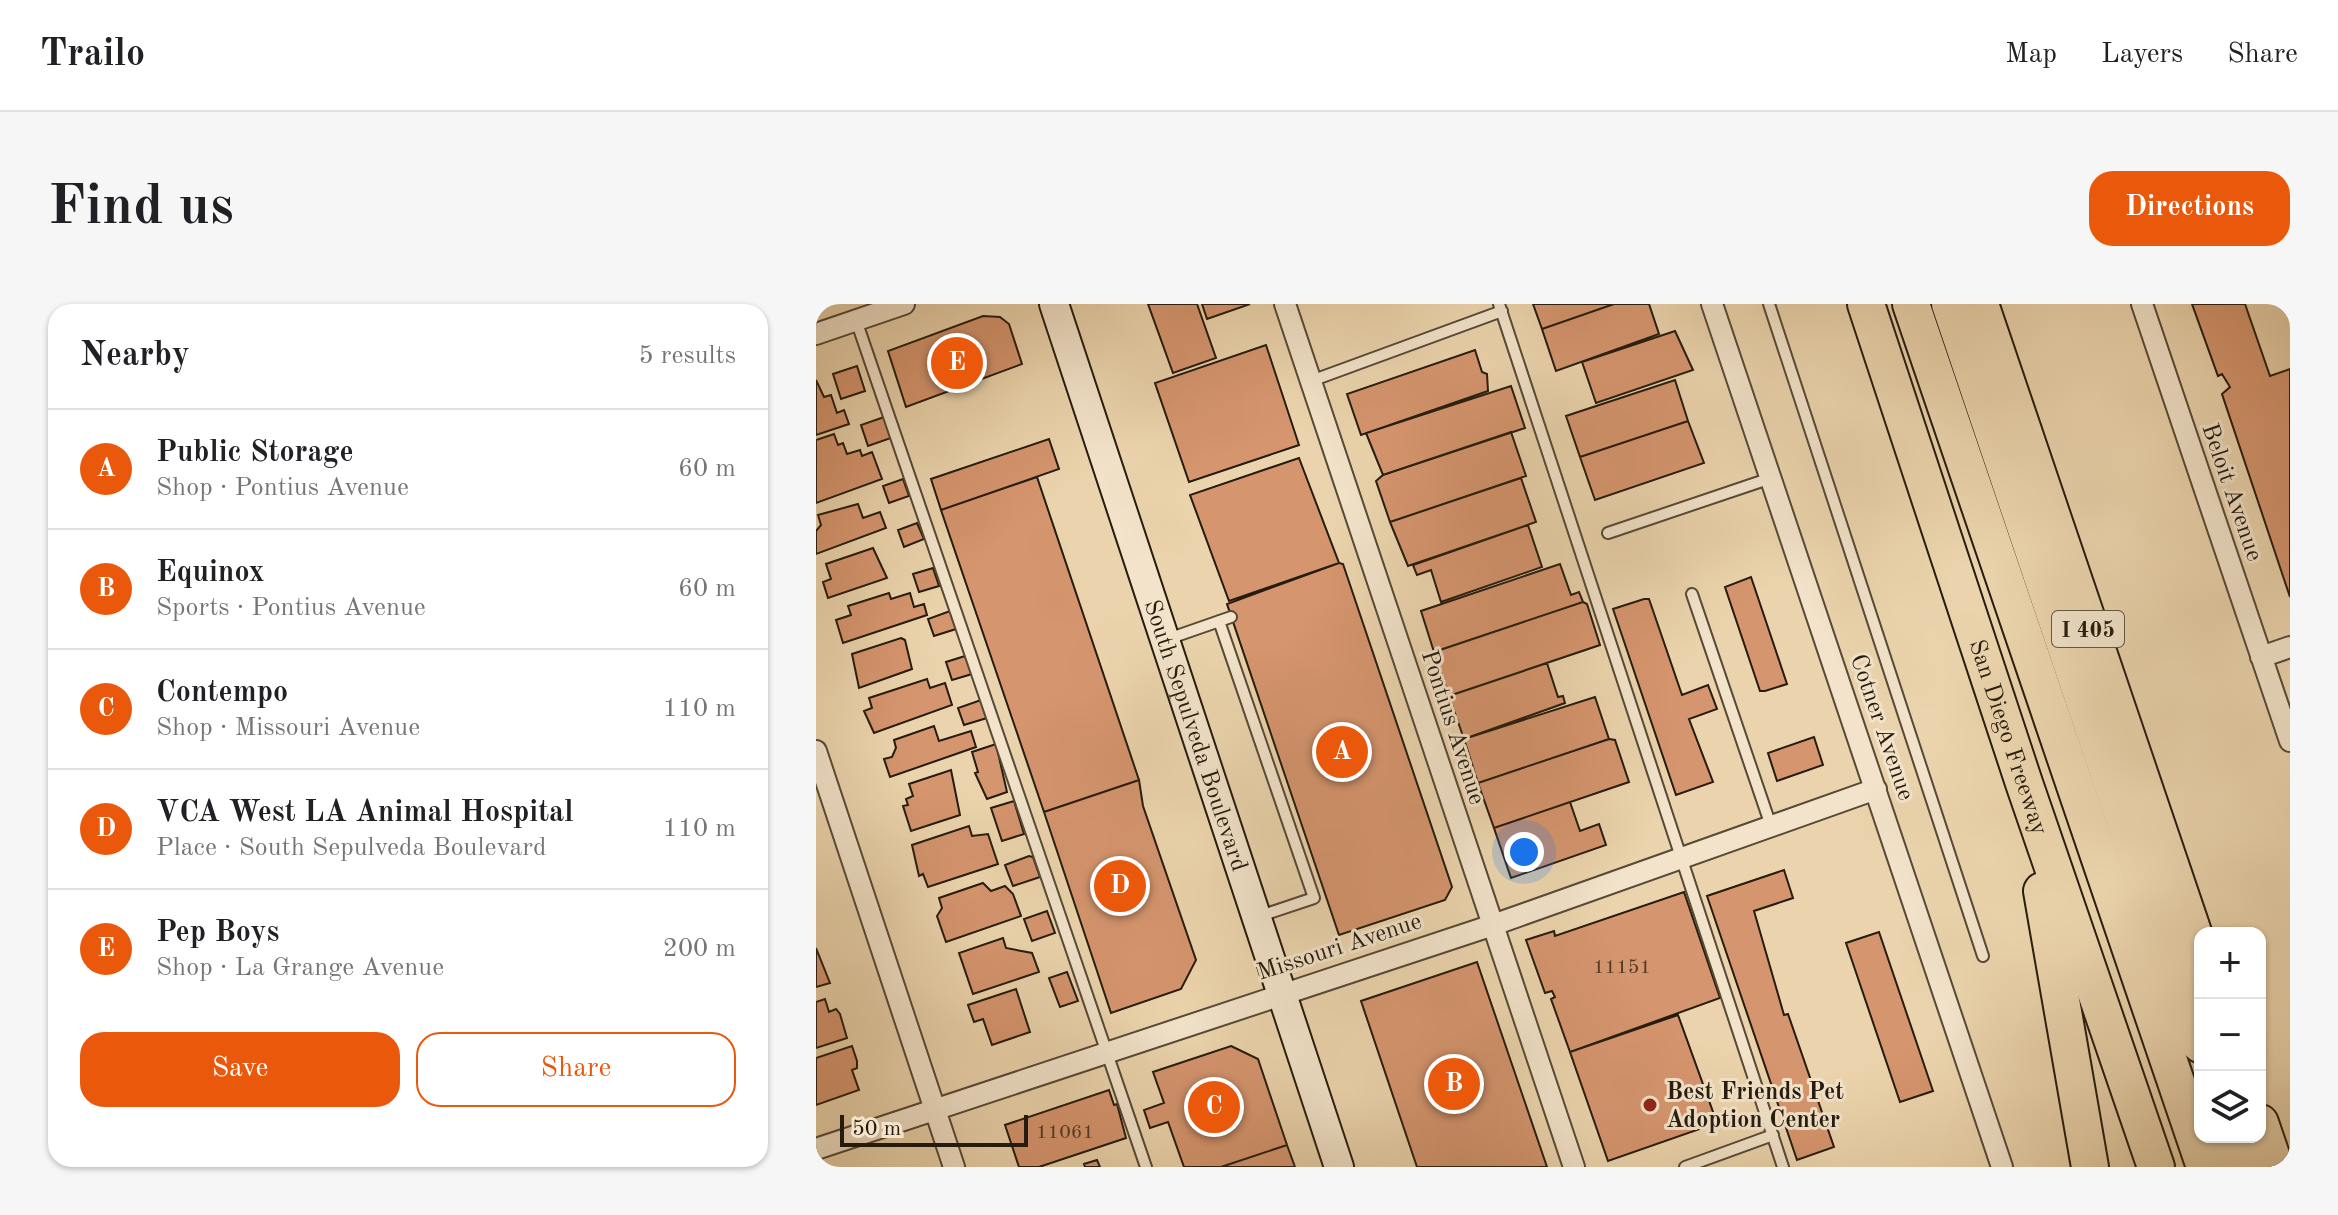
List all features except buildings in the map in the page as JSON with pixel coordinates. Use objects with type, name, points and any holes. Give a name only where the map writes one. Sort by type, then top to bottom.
[{"type":"highway","name":"San Diego Freeway","points":[[1866,304],[2024,783],[2156,1167]]},
{"type":"highway","points":[[1911,304],[2205,1167]]},
{"type":"highway","points":[[1950,304],[2194,1026]]},
{"type":"highway","name":"I 405","points":[[1980,304],[2194,935]]},
{"type":"highway","points":[[2024,783],[2090,1167]]},
{"type":"highway","points":[[2266,1141],[2275,1167]]},
{"type":"highway","points":[[2233,1143],[2241,1167]]},
{"type":"main road","name":"South Sepulveda Boulevard","points":[[1054,304],[1339,1167]]},
{"type":"street","points":[[816,334],[904,304]]},
{"type":"street","name":"Pontius Avenue","points":[[1285,304],[1574,1167]]},
{"type":"street","name":"Cotner Avenue","points":[[1712,304],[2002,1167]]},
{"type":"street","name":"Beloit Avenue","points":[[2142,304],[2290,741]]},
{"type":"street","points":[[2261,657],[2290,647]]},
{"type":"street","points":[[816,751],[954,1167]]},
{"type":"street","name":"Missouri Avenue","points":[[816,1149],[1280,992],[1493,925],[1876,789]]},
{"type":"lane","points":[[1769,304],[1983,956]]},
{"type":"lane","points":[[1311,381],[1500,308],[1783,1167]]},
{"type":"lane","points":[[856,320],[1146,1167]]},
{"type":"lane","points":[[1608,533],[1771,478]]},
{"type":"lane","points":[[1692,594],[1771,826]]},
{"type":"lane","points":[[1165,640],[1231,617]]},
{"type":"lane","points":[[1219,621],[1314,898],[1255,918]]},
{"type":"lane","points":[[1685,1167],[1773,1135]]},
{"type":"place","name":"Pep Boys","points":[[957,363]]},
{"type":"place","name":"Public Storage","points":[[1342,752]]},
{"type":"place","name":"VCA West LA Animal Hospital","points":[[1120,886]]},
{"type":"place","name":"Equinox","points":[[1454,1084]]},
{"type":"place","name":"Best Friends Pet Adoption Center","points":[[1650,1105]]},
{"type":"place","name":"Contempo","points":[[1214,1107]]}]
